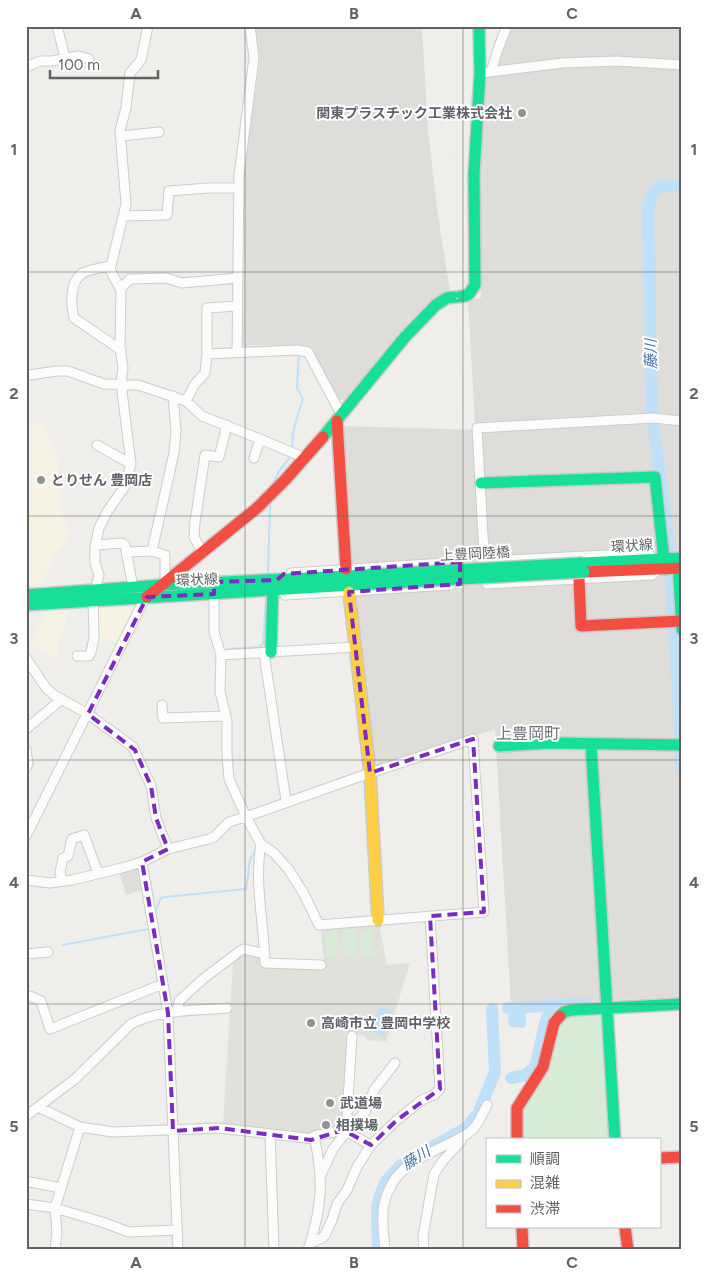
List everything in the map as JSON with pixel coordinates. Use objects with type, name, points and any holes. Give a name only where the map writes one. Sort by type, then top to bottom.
[{"type":"street","points":[[57,26],[65,58]]},
{"type":"street","points":[[77,656],[89,656],[93,646],[94,595],[99,576],[95,563],[99,528],[107,512],[125,486],[131,464],[122,383],[121,290],[110,270],[110,266],[126,204],[120,130],[126,108],[130,73],[141,60],[148,26]]},
{"type":"street","points":[[237,352],[238,188],[242,140],[254,58],[250,26]]},
{"type":"street","points":[[26,836],[147,597],[257,508],[285,480],[306,458],[405,338],[436,305],[447,298],[469,294],[474,286],[474,174],[486,72],[479,26]]},
{"type":"street","points":[[486,72],[507,26]]},
{"type":"street","points":[[26,67],[40,61],[78,56],[89,59]]},
{"type":"street","points":[[486,72],[562,62],[616,61],[682,65]]},
{"type":"street","points":[[120,136],[159,132]]},
{"type":"street","points":[[123,216],[167,215],[168,191],[238,188]]},
{"type":"street","points":[[110,266],[79,276],[74,287],[72,310],[74,318],[121,350]]},
{"type":"street","points":[[121,290],[130,279],[166,278],[182,282],[238,278]]},
{"type":"street","points":[[186,401],[195,384],[205,373],[207,354],[206,308],[238,306]]},
{"type":"street","points":[[207,354],[297,350],[308,352],[339,418],[346,569]]},
{"type":"street","points":[[30,375],[68,371],[104,384],[122,383],[138,385],[186,401],[202,416],[306,458]]},
{"type":"street","points":[[152,551],[174,453],[176,431],[173,396]]},
{"type":"street","points":[[582,568],[487,584],[478,428],[653,418],[682,420]]},
{"type":"street","points":[[203,553],[194,537],[205,455],[220,457],[227,425]]},
{"type":"street","points":[[254,458],[260,439]]},
{"type":"street","points":[[96,445],[131,464]]},
{"type":"street","points":[[481,483],[655,477],[661,564],[652,575],[486,561]]},
{"type":"street","points":[[96,545],[122,544],[126,546],[133,587]]},
{"type":"street","points":[[127,552],[152,551],[164,555],[165,578],[167,582]]},
{"type":"street","points":[[277,585],[286,595],[460,584],[460,562],[284,574],[277,585],[267,653],[286,802]]},
{"type":"street","points":[[680,563],[682,630]]},
{"type":"street","name":"環状線","points":[[582,568],[680,563]]},
{"type":"street","points":[[582,568],[581,626],[681,621]]},
{"type":"street","name":"上豊岡陸橋","points":[[368,580],[582,568]]},
{"type":"street","name":"環状線","points":[[26,595],[147,597],[214,588],[368,580]]},
{"type":"street","name":"環状線","points":[[26,605],[167,582],[214,588]]},
{"type":"street","points":[[26,880],[50,883],[142,862],[168,849],[214,837],[229,822],[246,817],[370,773],[473,739],[484,912],[319,925],[304,894],[289,870],[274,853],[261,844],[246,817],[229,779],[226,716],[220,692],[221,655],[214,632],[214,588]]},
{"type":"street","points":[[350,592],[370,773],[378,920]]},
{"type":"street","points":[[221,655],[355,647]]},
{"type":"street","points":[[26,658],[46,688],[88,714],[135,750],[151,786],[156,818],[168,849]]},
{"type":"street","points":[[26,729],[62,699]]},
{"type":"street","points":[[162,705],[163,718],[226,716]]},
{"type":"street","points":[[499,746],[550,743],[682,745]]},
{"type":"street","points":[[592,744],[615,1138]]},
{"type":"street","points":[[26,750],[28,763],[26,768]]},
{"type":"street","points":[[62,881],[60,872],[63,858],[68,856],[72,839],[84,835],[98,873]]},
{"type":"street","points":[[261,844],[259,890],[265,963],[321,964]]},
{"type":"street","points":[[142,862],[164,984],[172,1013],[173,1130],[178,1250]]},
{"type":"street","points":[[309,1246],[325,1235],[337,1204],[347,1190],[357,1167],[371,1145],[397,1120],[422,1100],[434,1095],[440,1089],[430,916]]},
{"type":"street","points":[[172,1013],[180,1001],[203,979],[240,951],[244,949],[265,954]]},
{"type":"street","points":[[26,954],[48,952]]},
{"type":"street","points":[[30,996],[41,1001],[50,1029],[164,984]]},
{"type":"street","points":[[517,1138],[517,1108],[543,1066],[554,1023],[564,1012],[682,1004]]},
{"type":"street","points":[[26,1116],[75,1079],[131,1024],[141,1019],[172,1013],[227,1008]]},
{"type":"street","points":[[346,1132],[352,1036]]},
{"type":"street","points":[[321,1175],[334,1149],[346,1132],[365,1112],[374,1090],[395,1063]]},
{"type":"street","points":[[424,1250],[423,1236],[434,1174],[442,1162],[475,1127],[487,1104]]},
{"type":"street","points":[[38,1107],[80,1127],[113,1132],[219,1128],[314,1139]]},
{"type":"street","points":[[55,1250],[57,1232],[55,1208],[80,1127]]},
{"type":"street","points":[[314,1139],[314,1136],[343,1130],[371,1145]]},
{"type":"street","points":[[270,1134],[274,1250]]},
{"type":"street","points":[[385,1250],[384,1206],[395,1177],[409,1164],[466,1136]]},
{"type":"street","points":[[309,1246],[316,1224],[321,1196],[321,1175],[314,1139]]},
{"type":"street","points":[[660,1158],[682,1157]]},
{"type":"street","points":[[26,1183],[30,1182],[61,1188]]},
{"type":"street","points":[[26,1204],[55,1208],[129,1232],[177,1230]]},
{"type":"street","points":[[522,1228],[523,1250]]},
{"type":"street","points":[[625,1228],[628,1250]]},
{"type":"highlighted area","points":[[460,562],[460,584],[349,592],[370,773],[473,739],[484,912],[430,916],[440,1089],[397,1120],[371,1145],[343,1130],[311,1140],[219,1128],[173,1131],[168,1013],[142,862],[168,849],[156,818],[151,786],[135,750],[88,714],[147,597],[214,594],[214,582],[277,580],[284,574]]},
{"type":"shaded area","points":[[256,26],[422,26],[428,130],[437,209],[450,291],[439,297],[351,399],[336,400],[301,346],[243,345],[245,163],[260,59]]},
{"type":"shaded area","points":[[510,26],[682,26],[682,417],[656,415],[475,424],[468,300],[481,298],[478,185],[485,75]]},
{"type":"shaded area","points":[[42,422],[56,454],[62,517],[66,524],[67,534],[63,547],[57,551],[39,586],[26,586],[26,428]]},
{"type":"shaded area","points":[[657,422],[682,425],[682,997],[511,1005],[495,729],[372,770],[353,594],[463,588],[463,560],[350,563],[344,426],[478,430]]},
{"type":"shaded area","points":[[138,607],[122,641],[96,639],[96,608]]},
{"type":"shaded area","points":[[66,611],[66,622],[58,643],[58,659],[30,644],[47,612]]},
{"type":"shaded area","points":[[138,867],[144,889],[126,895],[119,871]]},
{"type":"shaded area","name":"高崎市立 豊岡中学校","points":[[379,923],[387,965],[410,963],[386,1042],[367,1040],[364,1035],[350,1035],[345,1124],[340,1128],[312,1136],[223,1125],[233,962],[242,954],[245,954],[261,956],[261,964],[324,966],[321,928]]},
{"type":"green space","points":[[372,929],[373,955],[361,956],[360,930]]},
{"type":"green space","points":[[343,930],[355,930],[356,956],[344,956]]},
{"type":"green space","points":[[337,931],[338,957],[326,957],[325,932]]},
{"type":"green space","points":[[598,1014],[603,1018],[610,1138],[522,1138],[522,1110],[558,1025],[572,1016]]},
{"type":"water","points":[[379,1007],[392,1011],[384,1037],[371,1032]]},
{"type":"water","points":[[512,1009],[525,1009],[526,1025],[524,1028],[509,1027],[508,1016]]},
{"type":"waterway","name":"藤川","points":[[669,547],[652,413],[648,209],[652,195],[658,188],[682,186]]},
{"type":"waterway","points":[[241,342],[249,347],[265,347]]},
{"type":"waterway","points":[[293,450],[294,431],[303,399],[297,388],[299,352]]},
{"type":"waterway","points":[[272,486],[279,471],[292,455]]},
{"type":"waterway","points":[[268,572],[270,503]]},
{"type":"waterway","name":"藤川","points":[[671,579],[673,615]]},
{"type":"waterway","points":[[229,649],[259,647],[263,644],[266,599]]},
{"type":"waterway","name":"藤川","points":[[674,627],[682,768]]},
{"type":"waterway","points":[[155,912],[161,898],[246,889],[250,860],[254,852],[257,852]]},
{"type":"waterway","points":[[63,945],[148,929]]},
{"type":"waterway","name":"藤川","points":[[508,1008],[587,1004]]},
{"type":"waterway","name":"藤川","points":[[511,1078],[526,1075],[536,1065],[545,1023],[553,1005]]},
{"type":"waterway","name":"藤川","points":[[378,1250],[377,1208],[386,1181],[401,1165],[466,1128],[478,1114],[495,1072],[492,1009]]},
{"type":"railway","points":[[432,26],[457,296],[505,1138]]},
{"type":"railway","points":[[444,26],[451,156]]},
{"type":"railway","points":[[514,1228],[516,1250]]},
{"type":"traffic: fast","points":[[323,437],[405,337],[436,305],[447,298],[469,294],[475,285],[474,174],[480,73],[479,26]]},
{"type":"traffic: fast","points":[[481,483],[655,477],[665,569]]},
{"type":"traffic: fast","points":[[583,563],[682,558]]},
{"type":"traffic: fast","points":[[678,562],[682,630]]},
{"type":"traffic: fast","points":[[368,575],[583,563]]},
{"type":"traffic: fast","points":[[369,584],[584,572]]},
{"type":"traffic: fast","points":[[26,595],[163,585],[368,575]]},
{"type":"traffic: fast","points":[[26,605],[369,584]]},
{"type":"traffic: fast","points":[[271,652],[273,585]]},
{"type":"traffic: fast","points":[[499,746],[551,743],[682,745]]},
{"type":"traffic: fast","points":[[591,744],[615,1138]]},
{"type":"traffic: fast","points":[[560,1016],[564,1012],[572,1010],[682,1004]]},
{"type":"traffic: slow","points":[[349,592],[370,773],[378,920]]},
{"type":"traffic: jam","points":[[337,421],[346,569]]},
{"type":"traffic: jam","points":[[147,597],[257,508],[323,437]]},
{"type":"traffic: jam","points":[[584,572],[682,568]]},
{"type":"traffic: jam","points":[[579,579],[581,626],[681,621]]},
{"type":"traffic: jam","points":[[517,1138],[517,1108],[543,1067],[554,1023],[560,1016]]},
{"type":"traffic: jam","points":[[660,1158],[682,1157]]},
{"type":"traffic: jam","points":[[522,1228],[523,1250]]},
{"type":"traffic: jam","points":[[625,1228],[628,1250]]},
{"type":"place","name":"関東プラスチック工業株式会社","points":[[522,113]]},
{"type":"place","name":"とりせん 豊岡店","points":[[41,480]]},
{"type":"place","name":"高崎市立 豊岡中学校","points":[[311,1023]]},
{"type":"place","name":"武道場","points":[[330,1103]]},
{"type":"place","name":"相撲場","points":[[326,1125]]},
{"type":"district","name":"上豊岡町","points":[[528,733]]}]
